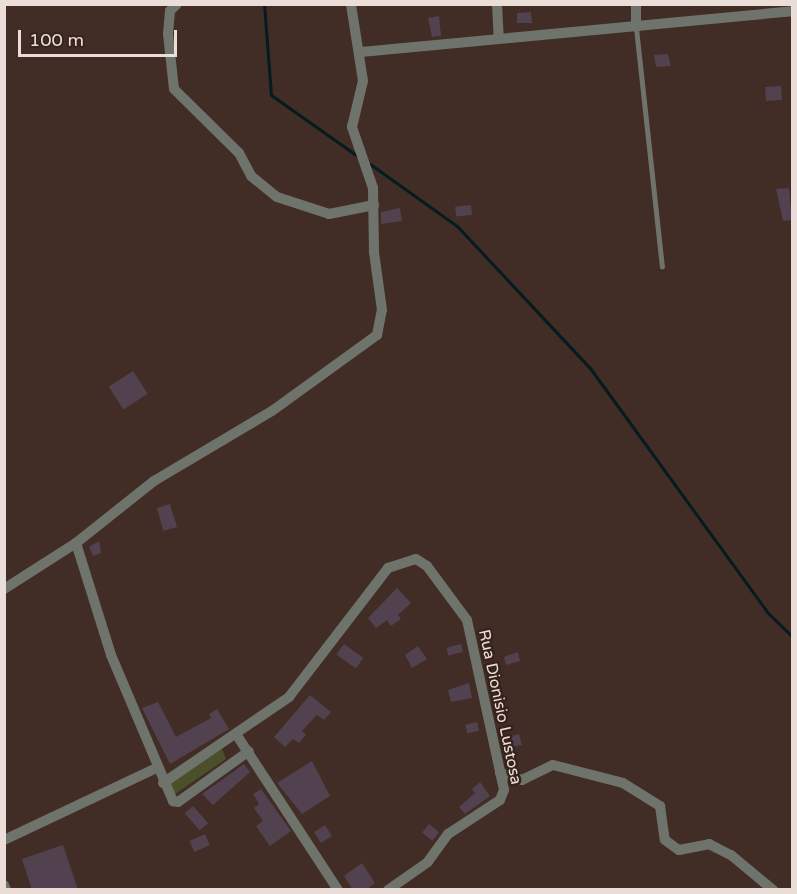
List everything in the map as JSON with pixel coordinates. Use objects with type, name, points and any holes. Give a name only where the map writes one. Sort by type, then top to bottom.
[{"type":"street","points":[[177,4],[170,11],[168,34],[174,89],[238,153],[251,176],[278,197],[329,214],[374,205]]},
{"type":"street","points":[[4,589],[76,543],[154,481],[272,411],[371,342],[380,330],[382,310],[374,252],[374,205],[369,173],[352,127],[363,81],[361,52],[351,4]]},
{"type":"street","points":[[497,4],[499,37]]},
{"type":"street","points":[[636,4],[636,27]]},
{"type":"street","points":[[361,52],[499,37],[636,27],[791,11]]},
{"type":"street","points":[[218,133],[256,188],[311,216],[349,213],[374,220]]},
{"type":"street","points":[[76,543],[111,655],[156,768],[173,801],[178,802],[249,751]]},
{"type":"street","name":"Rua Dionisio Lustosa","points":[[236,734],[295,692],[388,568],[407,559],[416,559],[427,566],[467,620],[504,790],[498,801],[448,834],[428,862],[388,890]]},
{"type":"street","points":[[163,783],[236,734],[338,890]]},
{"type":"street","points":[[500,773],[522,780],[553,765],[623,783],[660,806],[665,840],[679,850],[709,844],[730,855],[772,890]]},
{"type":"street","points":[[4,840],[156,768]]},
{"type":"lane","points":[[636,27],[662,267]]},
{"type":"green space","points":[[222,749],[226,759],[175,794],[168,783]]},
{"type":"building","points":[[531,12],[532,23],[517,23],[517,13]]},
{"type":"building","points":[[439,16],[441,36],[432,37],[428,18]]},
{"type":"building","points":[[668,54],[671,66],[656,67],[654,55]]},
{"type":"building","points":[[781,86],[782,100],[766,101],[765,87]]},
{"type":"building","points":[[789,188],[792,220],[783,221],[776,189]]},
{"type":"building","points":[[471,205],[472,215],[456,217],[455,207]]},
{"type":"building","points":[[400,208],[402,221],[381,224],[381,212]]},
{"type":"building","points":[[133,371],[148,394],[123,409],[109,387]]},
{"type":"building","points":[[170,504],[177,527],[164,531],[157,508]]},
{"type":"building","points":[[99,541],[101,553],[93,556],[89,547]]},
{"type":"building","points":[[397,588],[411,603],[398,615],[401,619],[391,626],[387,620],[376,628],[368,618]]},
{"type":"building","points":[[344,644],[363,658],[356,669],[336,655]]},
{"type":"building","points":[[461,644],[463,652],[448,655],[446,648]]},
{"type":"building","points":[[418,646],[427,659],[412,668],[405,655]]},
{"type":"building","points":[[518,652],[520,661],[506,665],[504,657]]},
{"type":"building","points":[[469,683],[472,698],[451,702],[448,690]]},
{"type":"building","points":[[310,695],[331,712],[324,720],[317,715],[302,731],[306,735],[299,743],[293,739],[285,747],[274,737]]},
{"type":"building","points":[[158,702],[176,737],[211,718],[209,714],[217,709],[229,729],[170,764],[142,708]]},
{"type":"building","points":[[477,722],[479,731],[467,733],[465,725]]},
{"type":"building","points":[[519,734],[522,745],[508,748],[505,738]]},
{"type":"building","points":[[312,761],[330,796],[302,814],[277,783]]},
{"type":"building","points":[[244,764],[250,772],[213,805],[202,794]]},
{"type":"building","points":[[480,782],[490,796],[465,814],[459,807],[475,793],[472,789]]},
{"type":"building","points":[[261,789],[291,831],[270,846],[256,826],[263,821],[254,808],[259,804],[253,794]]},
{"type":"building","points":[[193,806],[208,823],[200,831],[185,813]]},
{"type":"building","points":[[429,824],[439,832],[432,841],[422,833]]},
{"type":"building","points":[[325,825],[332,836],[321,843],[314,832]]},
{"type":"building","points":[[205,834],[210,845],[194,852],[189,841]]},
{"type":"building","points":[[63,845],[78,890],[32,890],[22,859]]},
{"type":"building","points":[[362,863],[375,883],[366,890],[353,890],[344,876]]},
{"type":"waterway","points":[[264,4],[271,95],[359,157]]},
{"type":"waterway","points":[[370,164],[457,226],[590,368],[769,614],[792,636]]}]
